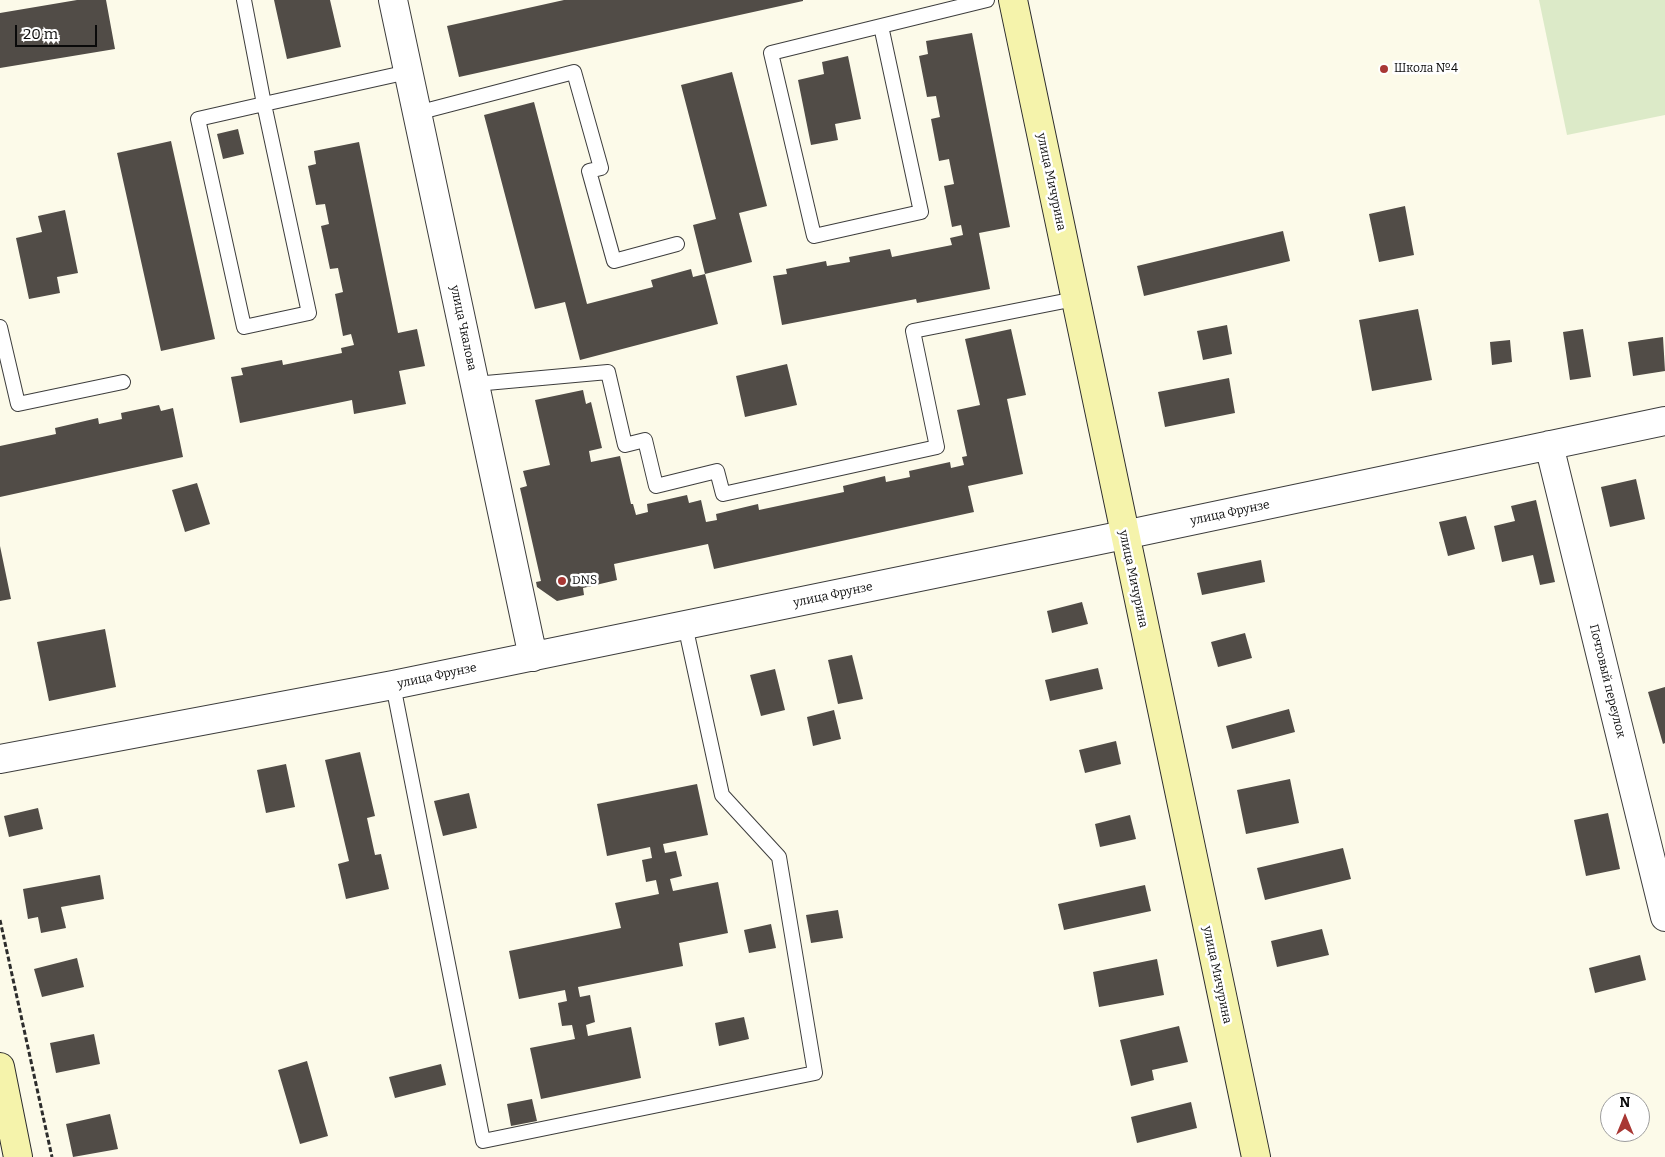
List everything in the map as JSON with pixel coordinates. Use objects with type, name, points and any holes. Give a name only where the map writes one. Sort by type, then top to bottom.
[{"type":"main road","name":"улица Мичурина","points":[[1013,0],[1256,1157]]},
{"type":"main road","points":[[0,1066],[18,1157]]},
{"type":"street","name":"улица Чкалова","points":[[393,0],[533,657]]},
{"type":"street","name":"улица Фрунзе","points":[[0,759],[533,657],[1665,421]]},
{"type":"street","name":"Почтовый переулок","points":[[1549,445],[1665,917]]},
{"type":"lane","points":[[244,0],[264,104],[309,313],[244,327],[198,119],[264,104],[408,72]]},
{"type":"lane","points":[[881,26],[921,212],[814,236],[771,53],[881,26],[987,0]]},
{"type":"lane","points":[[417,113],[574,72],[601,168],[589,171],[614,261],[677,244]]},
{"type":"lane","points":[[475,384],[608,372],[625,445],[645,440],[656,486],[717,471],[723,494],[936,447],[914,331],[1075,299]]},
{"type":"lane","points":[[0,327],[18,404],[123,382]]},
{"type":"lane","points":[[393,685],[483,1141],[815,1073],[779,857],[722,795],[685,625]]},
{"type":"path","points":[[0,920],[52,1157]]},
{"type":"green space","points":[[1539,0],[1665,0],[1665,115],[1567,135]]},
{"type":"building","points":[[77,0],[106,0],[115,49],[0,68],[0,13]]},
{"type":"building","points":[[274,0],[330,0],[341,47],[287,59]]},
{"type":"building","points":[[564,0],[803,1],[459,77],[447,26]]},
{"type":"building","points":[[972,33],[1010,227],[979,233],[990,289],[917,303],[916,299],[782,325],[773,276],[787,274],[786,269],[826,261],[827,266],[850,262],[849,257],[890,249],[892,257],[952,245],[950,238],[963,235],[961,225],[952,227],[944,186],[954,184],[949,159],[939,161],[931,119],[940,117],[936,96],[927,97],[919,56],[928,54],[926,41]]},
{"type":"building","points":[[848,56],[861,119],[835,124],[838,140],[811,145],[798,80],[824,74],[822,62]]},
{"type":"building","points":[[732,72],[767,206],[739,213],[752,262],[705,274],[693,225],[716,219],[681,85]]},
{"type":"building","points":[[534,102],[587,304],[653,287],[651,280],[691,269],[693,277],[705,274],[718,324],[580,360],[565,302],[535,309],[484,115]]},
{"type":"building","points":[[238,129],[244,154],[223,159],[217,134]]},
{"type":"building","points":[[171,141],[215,339],[161,351],[117,153]]},
{"type":"building","points":[[359,142],[398,333],[417,329],[425,366],[399,371],[406,404],[354,414],[352,400],[240,423],[231,377],[243,375],[241,368],[282,360],[283,365],[342,353],[341,348],[354,345],[351,334],[343,336],[335,294],[343,292],[338,268],[330,269],[321,226],[329,224],[325,204],[316,205],[308,166],[316,164],[314,151]]},
{"type":"building","points":[[1405,206],[1414,255],[1379,262],[1369,214]]},
{"type":"building","points":[[65,210],[78,273],[57,277],[60,293],[29,299],[16,238],[42,232],[38,216]]},
{"type":"building","points":[[1283,231],[1290,261],[1144,296],[1137,266]]},
{"type":"building","points":[[1418,309],[1432,380],[1372,391],[1359,320]]},
{"type":"building","points":[[1227,325],[1232,354],[1203,360],[1197,331]]},
{"type":"building","points":[[1011,329],[1026,395],[1007,399],[1023,474],[968,486],[974,512],[714,569],[708,544],[614,564],[617,580],[583,588],[584,595],[557,601],[537,587],[536,582],[541,581],[520,488],[527,486],[523,471],[550,465],[535,400],[583,390],[586,404],[591,402],[602,448],[589,451],[591,462],[620,456],[631,504],[633,504],[636,515],[648,512],[647,504],[687,495],[689,503],[701,500],[706,522],[717,520],[716,514],[758,504],[759,510],[844,492],[843,486],[885,476],[886,482],[910,477],[909,471],[950,462],[951,468],[964,465],[962,457],[967,456],[957,410],[980,405],[965,339]]},
{"type":"building","points":[[1583,329],[1591,377],[1570,380],[1563,332]]},
{"type":"building","points":[[1663,337],[1665,371],[1633,376],[1628,342]]},
{"type":"building","points":[[1510,340],[1512,362],[1492,365],[1490,342]]},
{"type":"building","points":[[787,364],[797,405],[745,417],[736,376]]},
{"type":"building","points":[[1229,378],[1235,413],[1165,427],[1158,392]]},
{"type":"building","points":[[159,405],[161,411],[173,408],[183,457],[0,497],[0,446],[56,434],[55,428],[98,418],[99,424],[122,419],[121,413]]},
{"type":"building","points":[[1636,479],[1645,519],[1610,527],[1601,487]]},
{"type":"building","points":[[197,483],[210,524],[185,532],[172,490]]},
{"type":"building","points":[[1536,500],[1555,582],[1540,585],[1533,555],[1502,562],[1494,526],[1515,521],[1511,506]]},
{"type":"building","points":[[1466,516],[1475,549],[1448,556],[1439,522]]},
{"type":"building","points":[[0,546],[11,599],[0,601]]},
{"type":"building","points":[[1261,560],[1265,582],[1202,595],[1197,573]]},
{"type":"building","points":[[1082,602],[1088,624],[1052,633],[1047,611]]},
{"type":"building","points":[[105,629],[116,687],[49,701],[37,642]]},
{"type":"building","points":[[1245,633],[1252,658],[1218,667],[1211,642]]},
{"type":"building","points":[[852,655],[863,699],[838,704],[828,660]]},
{"type":"building","points":[[1098,668],[1103,689],[1050,701],[1045,680]]},
{"type":"building","points":[[775,669],[785,710],[761,716],[750,675]]},
{"type":"building","points":[[1665,687],[1665,743],[1663,744],[1648,692]]},
{"type":"building","points":[[1289,709],[1295,732],[1232,749],[1226,726]]},
{"type":"building","points":[[834,710],[841,739],[813,746],[807,717]]},
{"type":"building","points":[[1116,741],[1121,764],[1085,773],[1079,750]]},
{"type":"building","points":[[360,752],[375,816],[367,818],[375,855],[381,854],[389,889],[346,899],[338,864],[349,861],[325,760]]},
{"type":"building","points":[[286,764],[295,807],[266,813],[257,770]]},
{"type":"building","points":[[1290,779],[1299,823],[1246,834],[1237,790]]},
{"type":"building","points":[[697,784],[708,835],[663,844],[665,853],[676,851],[682,876],[670,879],[673,891],[718,882],[728,933],[679,943],[683,966],[578,987],[580,997],[590,995],[595,1022],[586,1025],[588,1036],[631,1027],[641,1078],[541,1099],[530,1048],[575,1039],[572,1025],[562,1026],[558,1003],[567,1001],[565,990],[519,999],[509,951],[621,928],[615,903],[659,894],[656,880],[646,882],[642,860],[652,858],[650,847],[607,856],[597,804]]},
{"type":"building","points":[[469,793],[477,828],[443,836],[434,801]]},
{"type":"building","points":[[38,808],[43,829],[9,837],[4,816]]},
{"type":"building","points":[[1608,813],[1620,869],[1586,876],[1574,820]]},
{"type":"building","points":[[1130,815],[1136,839],[1100,847],[1095,824]]},
{"type":"building","points":[[1343,848],[1351,879],[1265,900],[1257,868]]},
{"type":"building","points":[[100,875],[104,899],[61,907],[66,928],[41,933],[38,917],[28,919],[23,889]]},
{"type":"building","points":[[1145,885],[1151,911],[1064,930],[1058,904]]},
{"type":"building","points":[[838,910],[843,938],[811,943],[806,915]]},
{"type":"building","points":[[771,924],[776,948],[749,953],[744,930]]},
{"type":"building","points":[[1322,929],[1329,955],[1277,967],[1271,941]]},
{"type":"building","points":[[1640,955],[1646,980],[1595,993],[1589,968]]},
{"type":"building","points":[[77,958],[84,987],[42,997],[34,969]]},
{"type":"building","points":[[1157,959],[1164,995],[1099,1007],[1093,972]]},
{"type":"building","points":[[744,1017],[749,1039],[719,1046],[715,1023]]},
{"type":"building","points":[[1179,1026],[1188,1062],[1152,1070],[1154,1080],[1131,1086],[1120,1040]]},
{"type":"building","points":[[94,1034],[100,1064],[56,1073],[50,1043]]},
{"type":"building","points":[[307,1061],[328,1136],[300,1144],[278,1070]]},
{"type":"building","points":[[441,1064],[446,1085],[395,1098],[389,1077]]},
{"type":"building","points":[[532,1099],[537,1121],[511,1126],[507,1104]]},
{"type":"building","points":[[1191,1102],[1197,1128],[1137,1143],[1131,1117]]},
{"type":"building","points":[[110,1114],[118,1149],[73,1157],[66,1124]]},
{"type":"place","name":"Школа №4","points":[[1384,69]]},
{"type":"place","name":"DNS","points":[[562,581]]}]
